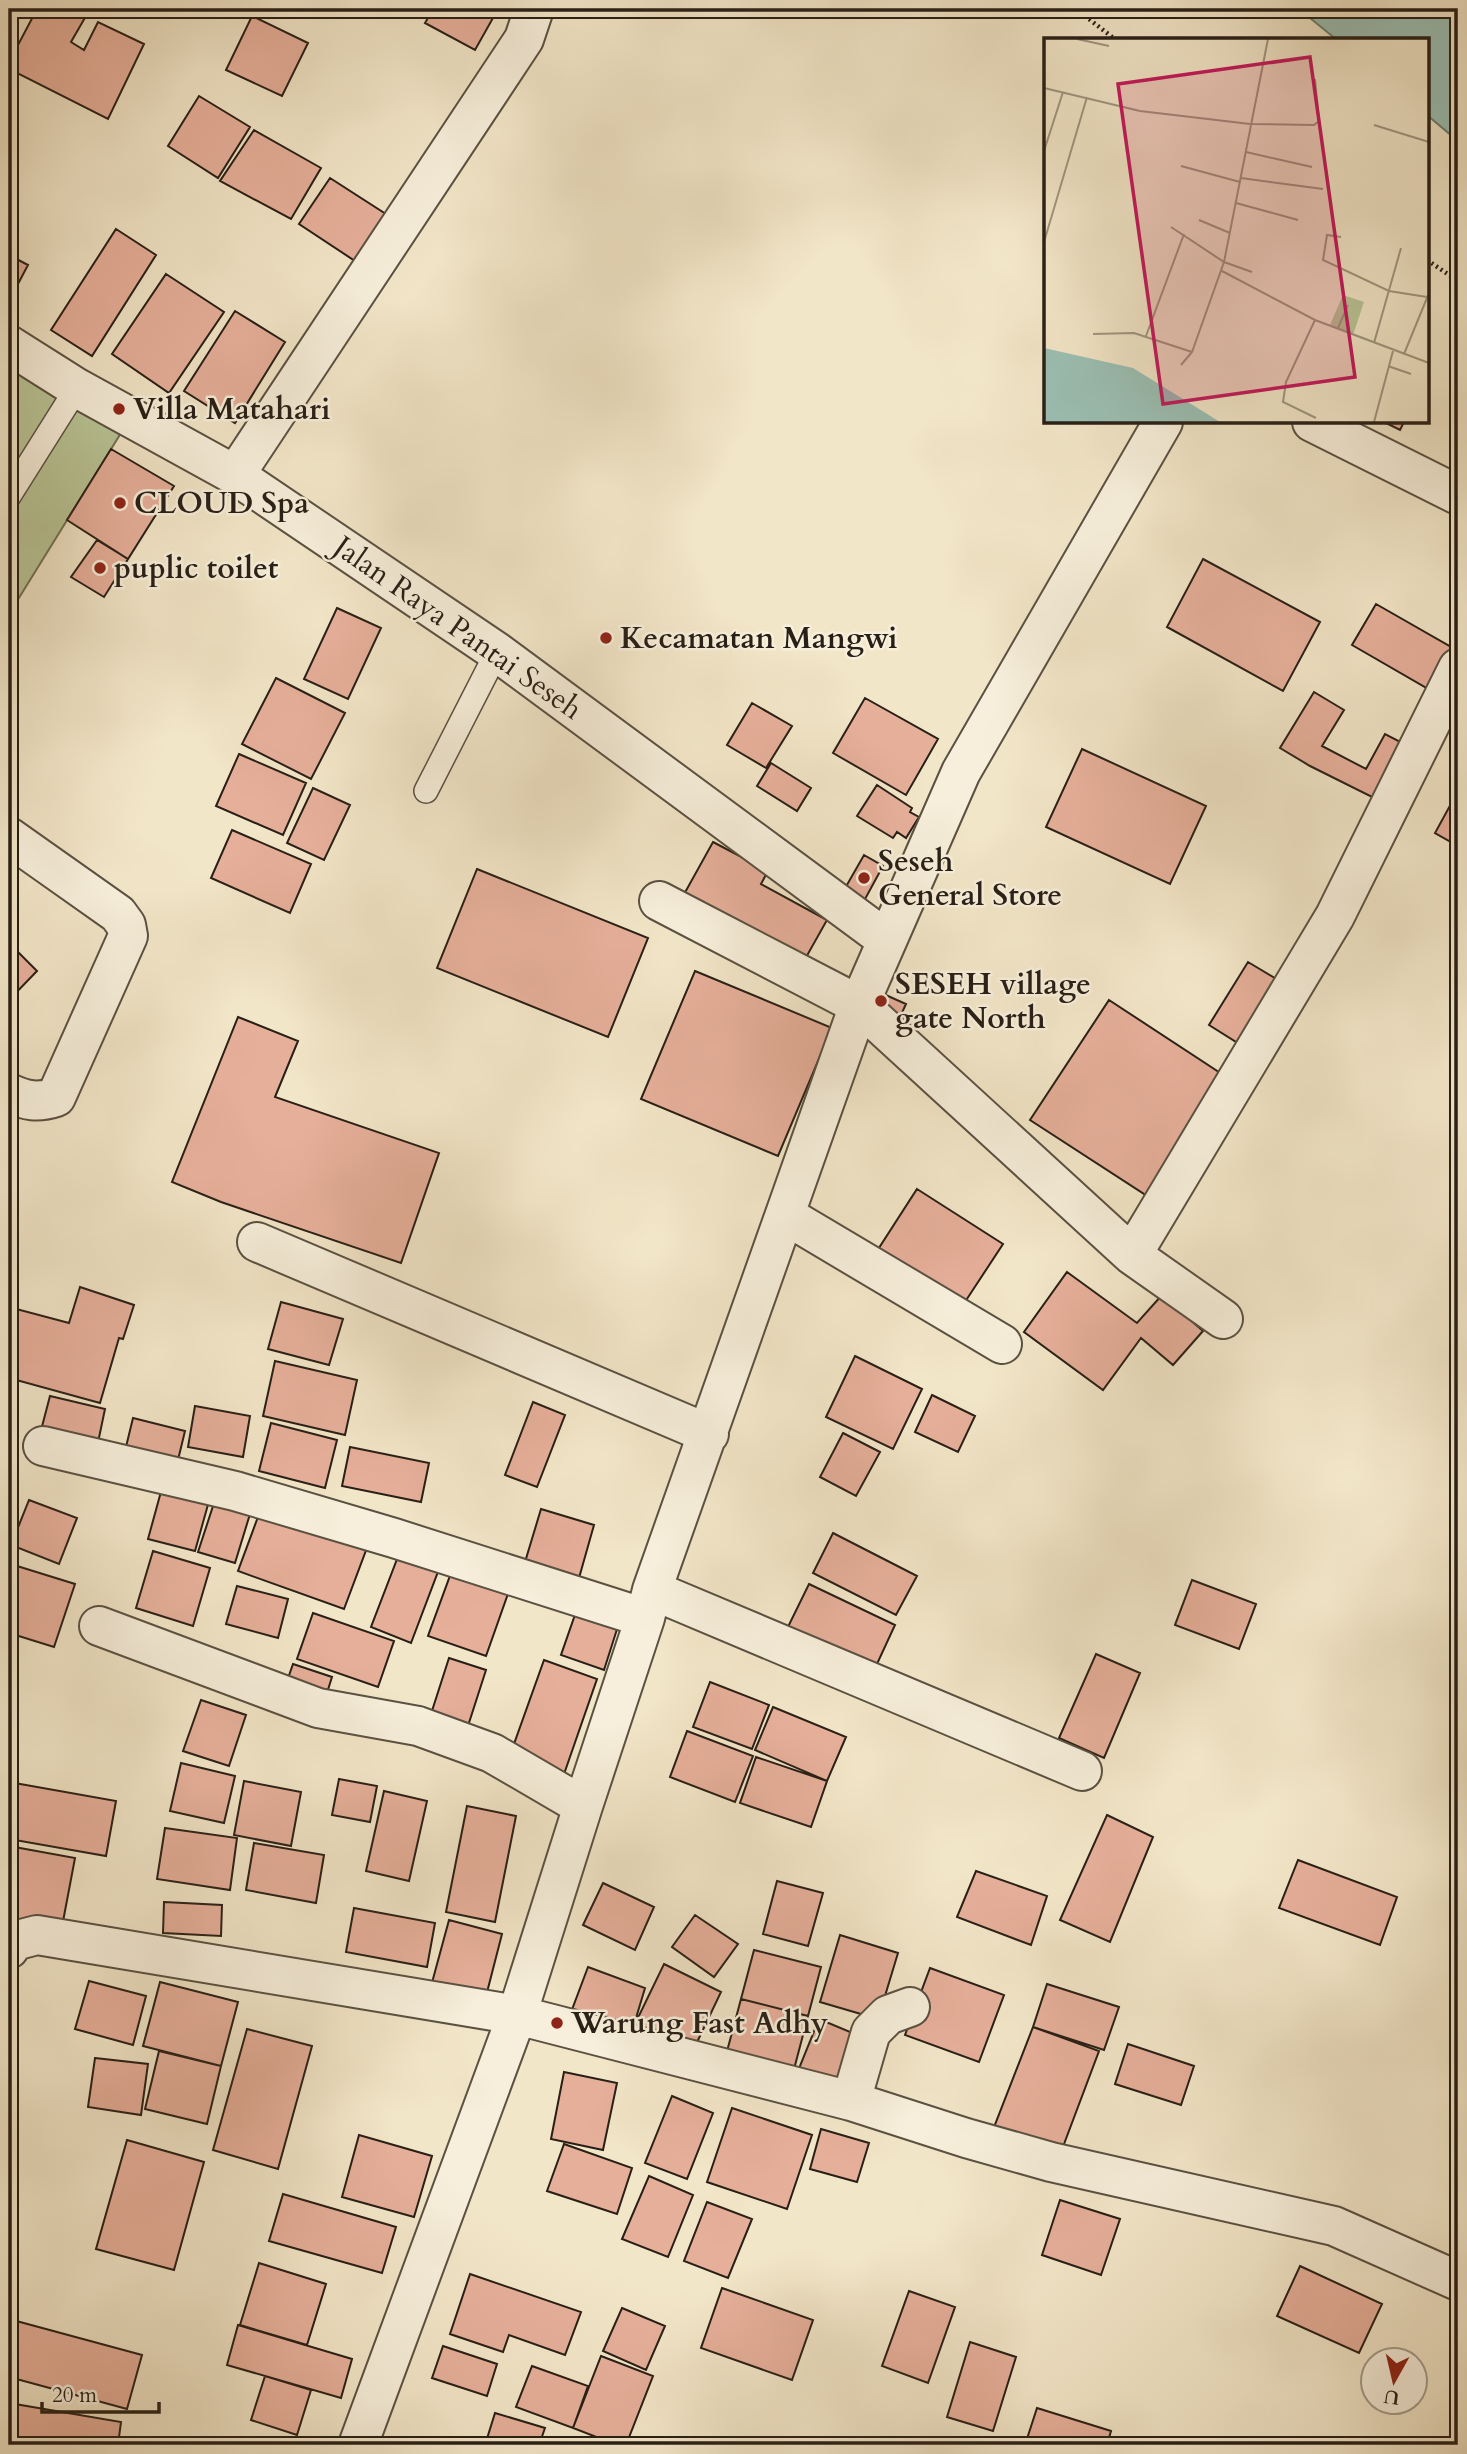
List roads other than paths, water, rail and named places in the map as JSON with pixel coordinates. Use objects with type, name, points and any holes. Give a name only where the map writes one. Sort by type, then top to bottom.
[{"type":"street","points":[[235,475],[524,39],[534,9]]},
{"type":"street","name":"Jalan Raya Pantai Seseh","points":[[9,345],[77,388],[235,475],[497,652],[887,940]]},
{"type":"street","points":[[358,2445],[517,2015],[649,1604],[859,1005],[961,772],[1162,424]]},
{"type":"street","points":[[1316,424],[1458,495]]},
{"type":"street","points":[[1132,1255],[1335,915],[1458,668]]},
{"type":"street","points":[[9,837],[118,914],[126,925],[128,936],[57,1097],[41,1102],[24,1100],[9,1093]]},
{"type":"street","points":[[659,901],[859,1005],[1132,1255],[1223,1319]]},
{"type":"street","points":[[785,1215],[1002,1344]]},
{"type":"street","points":[[257,1242],[709,1434]]},
{"type":"street","points":[[43,1446],[235,1491],[394,1538],[649,1604],[1082,1771]]},
{"type":"street","points":[[99,1626],[318,1708],[418,1726],[492,1753],[583,1806]]},
{"type":"street","points":[[9,1949],[14,1941],[37,1935],[517,2015],[851,2101],[1051,2162],[1334,2226],[1458,2281]]},
{"type":"street","points":[[851,2101],[871,2032],[888,2015],[910,2007]]},
{"type":"lane","points":[[9,496],[77,388]]},
{"type":"lane","points":[[426,791],[497,652]]},
{"type":"water","points":[[1299,9],[1458,9],[1458,141],[1428,116],[1428,38],[1335,38]]},
{"type":"place","name":"Villa Matahari","points":[[119,409]]},
{"type":"place","name":"CLOUD Spa","points":[[120,503]]},
{"type":"place","name":"puplic toilet","points":[[100,568]]},
{"type":"place","name":"Kecamatan Mangwi","points":[[606,638]]},
{"type":"place","name":"Seseh General Store","points":[[864,878]]},
{"type":"place","name":"SESEH village gate North","points":[[881,1001]]},
{"type":"place","name":"Warung Fast Adhy","points":[[557,2023]]}]
